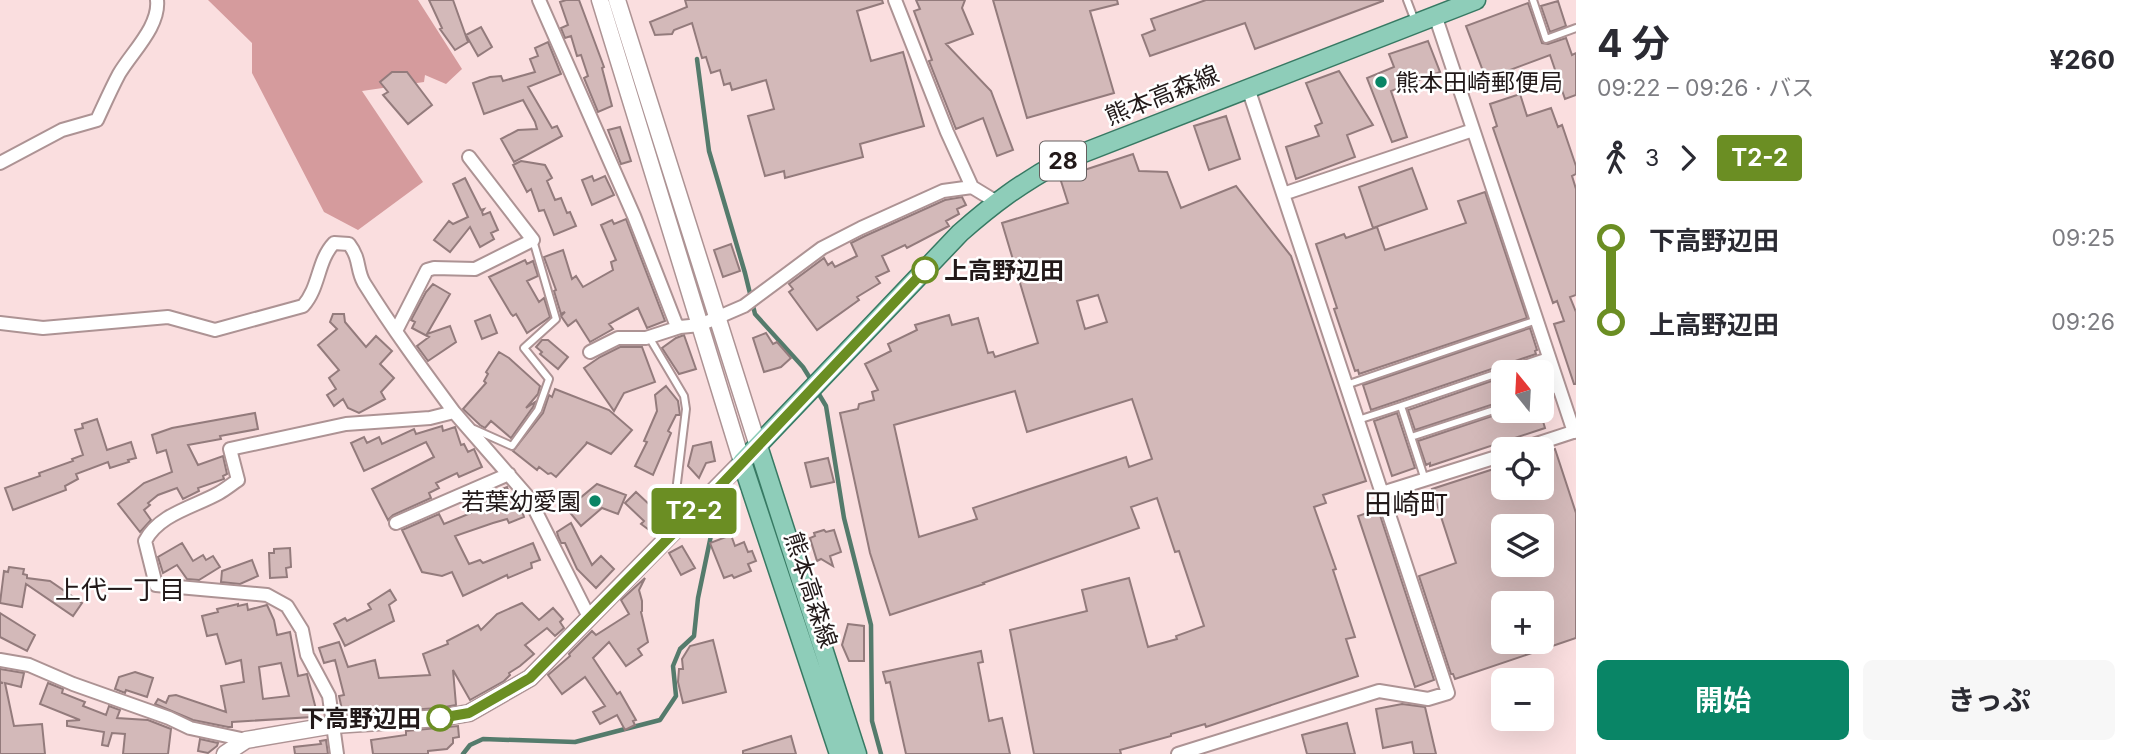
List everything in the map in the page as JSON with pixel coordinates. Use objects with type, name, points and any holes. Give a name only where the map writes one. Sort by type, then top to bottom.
[{"type":"main road","name":"熊本高森線","points":[[839,754],[742,462],[960,233],[995,201],[1026,181],[1060,162],[1476,0]]},
{"type":"main road","name":"熊本高森線","points":[[758,446],[857,754]]},
{"type":"street","points":[[0,163],[62,130],[97,120],[119,75],[149,29],[158,10],[157,0]]},
{"type":"street","points":[[539,0],[634,216],[676,324],[680,327]]},
{"type":"street","points":[[0,660],[29,665],[190,728],[246,740],[334,725],[440,718],[469,713],[530,678],[742,462],[600,0]]},
{"type":"street","points":[[617,0],[758,446]]},
{"type":"street","points":[[895,0],[947,132],[972,187],[995,201]]},
{"type":"street","points":[[1435,15],[1575,431],[1554,438]]},
{"type":"street","points":[[1178,754],[1379,691],[1428,699],[1448,693],[1248,88]]},
{"type":"street","points":[[1283,194],[1473,130]]},
{"type":"street","points":[[396,331],[427,270],[475,269],[533,240],[469,158]]},
{"type":"street","points":[[590,352],[618,338],[649,337],[680,327],[700,325],[717,318],[744,306],[822,248],[943,191],[972,187]]},
{"type":"street","points":[[0,323],[43,328],[168,317],[215,330],[303,306],[310,298],[326,252],[334,243],[348,244],[357,254],[362,279],[396,331],[454,412],[529,498],[589,617]]},
{"type":"street","points":[[337,754],[329,696],[307,655],[302,630],[286,606],[267,596],[156,584],[145,541],[151,530],[182,509],[219,493],[238,480],[230,449],[346,424],[430,418],[454,412]]},
{"type":"street","points":[[1382,493],[1491,458]]},
{"type":"street","points":[[396,523],[509,474]]},
{"type":"street","points":[[225,754],[246,740]]},
{"type":"lane","points":[[1407,0],[1416,23]]},
{"type":"lane","points":[[1533,0],[1546,39],[1576,28]]},
{"type":"lane","points":[[466,426],[512,446],[538,411],[550,379],[524,348],[556,319],[533,240]]},
{"type":"lane","points":[[1346,384],[1536,320]]},
{"type":"lane","points":[[649,337],[684,396],[686,409],[674,508],[684,522]]},
{"type":"lane","points":[[1358,420],[1549,356]]},
{"type":"lane","points":[[1554,390],[1559,388]]},
{"type":"lane","points":[[1401,406],[1425,480]]},
{"type":"lane","points":[[1411,437],[1491,411]]},
{"type":"shaded area","points":[[208,0],[418,0],[462,69],[446,84],[425,75],[424,82],[362,91],[423,182],[358,230],[324,212],[252,73],[252,43]]},
{"type":"building","points":[[429,0],[453,0],[468,42],[455,50],[440,29],[442,28]]},
{"type":"building","points":[[579,0],[604,67],[602,68],[612,106],[598,112],[584,78],[588,76],[581,55],[577,56],[571,36],[565,38],[561,28],[568,25],[560,2]]},
{"type":"building","points":[[685,0],[882,0],[883,3],[857,11],[871,61],[903,52],[924,126],[860,144],[863,157],[785,178],[784,171],[765,176],[748,116],[774,109],[766,80],[732,90],[730,83],[724,85],[720,70],[711,73],[706,57],[702,58],[692,23],[674,30],[672,34],[655,35],[650,22],[687,7]]},
{"type":"building","points":[[916,0],[965,0],[962,8],[973,34],[946,44],[991,91],[1013,150],[997,156],[983,118],[956,129],[929,61],[932,60],[914,11],[920,9]]},
{"type":"building","points":[[993,0],[1117,0],[1118,4],[1090,11],[1114,93],[1027,118]]},
{"type":"building","points":[[1206,0],[1383,1],[1255,49],[1245,23],[1150,56],[1142,35],[1155,30],[1151,19]]},
{"type":"building","points":[[1558,1],[1566,26],[1550,32],[1541,6]]},
{"type":"building","points":[[1528,3],[1542,43],[1548,44],[1566,38],[1572,55],[1576,53],[1576,95],[1565,99],[1550,55],[1486,79],[1466,26]]},
{"type":"building","points":[[481,27],[492,47],[478,56],[466,35]]},
{"type":"building","points":[[1428,41],[1440,72],[1391,91],[1407,137],[1392,142],[1367,78],[1394,67],[1389,54]]},
{"type":"building","points":[[548,42],[561,74],[528,87],[552,128],[557,126],[562,136],[514,162],[501,139],[518,130],[537,129],[535,122],[523,100],[484,114],[473,83],[501,76],[503,81],[535,72],[530,59],[538,56],[535,48]]},
{"type":"building","points":[[1339,71],[1373,125],[1347,135],[1355,157],[1296,179],[1286,147],[1319,136],[1315,126],[1322,123],[1306,83]]},
{"type":"building","points":[[392,72],[407,72],[432,105],[408,124],[383,95],[388,92],[380,82]]},
{"type":"building","points":[[1520,94],[1527,116],[1551,108],[1558,127],[1562,125],[1576,166],[1576,174],[1572,176],[1576,189],[1576,295],[1570,297],[1576,312],[1576,384],[1554,324],[1564,321],[1557,301],[1553,303],[1493,128],[1497,126],[1490,104]]},
{"type":"building","points":[[1226,116],[1240,159],[1209,170],[1194,126]]},
{"type":"building","points":[[620,127],[631,161],[621,164],[608,130]]},
{"type":"building","points":[[1133,154],[1139,171],[1167,172],[1181,208],[1236,186],[1291,256],[1366,481],[1323,495],[1326,503],[1314,507],[1336,569],[1333,570],[1355,637],[1346,639],[1358,676],[1206,727],[1205,724],[1120,750],[1121,754],[1034,754],[1010,630],[1087,611],[1082,590],[1129,578],[1148,647],[1177,639],[1176,636],[1204,626],[1179,551],[1175,552],[1157,498],[1131,507],[1139,528],[890,615],[870,553],[840,413],[858,409],[859,404],[874,400],[872,392],[878,390],[865,364],[891,351],[888,344],[917,330],[915,325],[949,315],[952,325],[978,318],[988,353],[993,352],[995,357],[1038,343],[1002,223],[1068,203],[1060,178]],"holes":[[[1098,295],[1107,322],[1085,329],[1077,301]],[[1015,391],[1027,432],[1132,399],[1152,459],[1129,467],[1126,457],[973,508],[977,519],[919,537],[894,425]]]},
{"type":"building","points":[[521,161],[545,165],[552,178],[547,181],[555,200],[561,198],[576,226],[554,235],[544,210],[539,211],[531,189],[527,192],[513,165]]},
{"type":"building","points":[[1412,168],[1427,209],[1373,228],[1359,187]]},
{"type":"building","points":[[592,176],[594,181],[605,176],[614,195],[592,205],[582,180]]},
{"type":"building","points":[[465,178],[481,210],[484,209],[483,215],[490,212],[498,230],[491,233],[494,239],[480,247],[470,227],[450,252],[434,240],[449,221],[453,224],[468,217],[453,184]]},
{"type":"building","points":[[1485,192],[1527,318],[1359,374],[1358,370],[1355,371],[1334,309],[1337,308],[1316,244],[1344,234],[1346,238],[1377,227],[1385,250],[1466,223],[1458,201]]},
{"type":"building","points":[[962,197],[966,205],[957,209],[959,214],[946,221],[949,226],[907,248],[905,245],[882,256],[889,271],[876,277],[880,283],[857,297],[859,300],[817,330],[789,292],[793,289],[789,284],[824,258],[828,265],[832,262],[835,267],[857,256],[851,243],[945,200]]},
{"type":"building","points":[[626,219],[665,321],[647,328],[638,308],[609,324],[613,329],[590,342],[576,320],[568,326],[561,316],[565,312],[561,314],[544,257],[563,250],[572,279],[576,276],[583,287],[613,270],[611,262],[616,260],[601,225],[612,220],[614,224]]},
{"type":"building","points":[[731,244],[740,271],[723,277],[714,250]]},
{"type":"building","points":[[525,260],[527,264],[533,261],[538,276],[527,281],[539,302],[544,298],[550,317],[527,333],[516,314],[511,314],[489,277]]},
{"type":"building","points":[[433,284],[450,294],[427,334],[450,326],[456,342],[428,361],[417,346],[429,337],[412,328],[415,322],[411,320]]},
{"type":"building","points":[[333,314],[344,314],[345,322],[366,347],[376,336],[392,351],[380,364],[394,378],[381,392],[385,399],[359,413],[348,408],[343,399],[334,406],[327,395],[336,389],[329,378],[339,370],[318,345],[337,329],[330,322]]},
{"type":"building","points":[[490,315],[497,333],[482,339],[475,321]]},
{"type":"building","points":[[1530,328],[1537,350],[1536,354],[1518,360],[1491,360],[1491,369],[1371,410],[1363,385]]},
{"type":"building","points":[[766,333],[773,344],[777,342],[791,358],[781,367],[764,372],[753,338]]},
{"type":"building","points":[[684,335],[696,369],[679,374],[662,348]]},
{"type":"building","points":[[542,340],[548,340],[568,357],[558,369],[540,354],[542,352],[536,347]]},
{"type":"building","points":[[620,347],[642,347],[655,382],[624,393],[614,411],[584,368]]},
{"type":"building","points":[[499,352],[540,386],[538,394],[526,408],[535,402],[533,407],[511,438],[491,421],[485,428],[480,425],[463,409],[486,383],[486,372]]},
{"type":"building","points":[[1491,381],[1491,405],[1415,430],[1408,410]]},
{"type":"building","points":[[666,386],[678,401],[680,415],[676,415],[668,431],[671,433],[653,475],[635,466],[647,442],[644,441],[657,411],[655,395]]},
{"type":"building","points":[[555,389],[609,410],[632,430],[611,454],[586,442],[556,477],[539,467],[537,470],[513,451],[543,413],[549,395],[552,397]]},
{"type":"building","points":[[255,413],[258,429],[188,445],[198,465],[223,456],[227,474],[223,476],[224,479],[198,488],[199,491],[183,499],[177,488],[158,495],[144,510],[151,520],[140,532],[118,504],[144,483],[172,472],[166,450],[157,453],[152,435],[172,428]]},
{"type":"building","points":[[1397,413],[1415,468],[1392,476],[1374,421]]},
{"type":"building","points":[[1491,416],[1491,424],[1544,424],[1545,428],[1518,437],[1491,437],[1491,446],[1430,466],[1430,463],[1426,465],[1418,441]]},
{"type":"building","points":[[97,419],[107,450],[131,442],[136,458],[110,468],[108,462],[76,474],[78,479],[65,486],[66,490],[13,510],[5,488],[40,476],[39,473],[83,455],[75,430],[83,428],[82,424]]},
{"type":"building","points":[[442,426],[443,431],[455,427],[461,445],[464,444],[468,452],[474,449],[482,467],[459,477],[457,473],[436,483],[439,488],[429,493],[431,498],[393,515],[388,520],[372,489],[434,457],[426,442],[364,471],[351,443],[364,437],[367,443],[379,437],[382,444],[414,429],[416,434]]},
{"type":"building","points":[[711,442],[715,461],[706,463],[699,478],[688,466],[693,446]]},
{"type":"building","points":[[1555,449],[1576,513],[1576,638],[1554,645],[1554,591],[1491,591],[1491,654],[1529,654],[1455,679],[1451,674],[1419,576],[1456,563],[1432,489],[1491,470],[1491,500],[1554,500]]},
{"type":"building","points":[[828,458],[834,482],[811,487],[805,463]]},
{"type":"building","points":[[597,484],[626,495],[618,514],[602,508],[581,526],[567,509]]},
{"type":"building","points":[[507,487],[512,501],[518,499],[524,517],[509,523],[507,519],[455,536],[469,564],[480,560],[483,563],[533,543],[540,560],[531,563],[532,568],[508,578],[507,575],[463,596],[452,572],[442,576],[422,572],[402,530],[439,514],[444,524],[471,513],[467,502]]},
{"type":"building","points":[[636,492],[653,508],[655,505],[670,516],[656,535],[641,524],[644,521],[625,503]]},
{"type":"building","points":[[1378,509],[1434,680],[1415,687],[1358,516]]},
{"type":"building","points":[[571,523],[592,565],[601,556],[614,569],[596,588],[577,569],[565,543],[561,543],[558,536],[557,532]]},
{"type":"building","points":[[834,530],[841,552],[830,556],[833,566],[821,559],[817,561],[810,538],[815,536],[814,533]]},
{"type":"building","points":[[731,535],[735,546],[744,542],[756,561],[748,564],[751,571],[734,578],[732,575],[724,578],[710,543]]},
{"type":"building","points":[[182,543],[193,561],[203,555],[206,560],[213,556],[220,567],[199,580],[187,579],[177,565],[163,573],[158,557]]},
{"type":"building","points":[[682,546],[695,568],[681,575],[669,553]]},
{"type":"building","points":[[290,548],[291,567],[286,568],[287,577],[270,578],[269,553],[274,553],[274,549]]},
{"type":"building","points":[[252,560],[258,576],[240,584],[221,582],[222,571]]},
{"type":"building","points":[[9,567],[24,569],[23,574],[27,575],[27,578],[50,581],[82,603],[73,616],[26,584],[22,607],[0,603],[4,571],[8,572]]},
{"type":"building","points":[[645,578],[639,590],[648,642],[638,649],[642,655],[626,666],[609,642],[593,658],[617,694],[620,692],[636,720],[633,721],[635,725],[625,730],[617,715],[600,724],[593,712],[605,706],[585,677],[562,694],[548,675],[570,656],[592,631],[596,635],[629,614],[621,600]]},
{"type":"building","points":[[390,590],[396,600],[389,605],[394,621],[345,646],[334,624],[345,618],[347,621],[371,609],[368,604]]},
{"type":"building","points":[[522,603],[539,620],[553,608],[563,619],[560,622],[564,628],[555,636],[547,628],[525,645],[534,654],[509,673],[504,681],[470,700],[453,670],[456,705],[361,713],[361,710],[343,714],[339,696],[344,695],[335,660],[324,663],[319,648],[339,642],[348,667],[375,660],[379,678],[430,675],[423,654],[448,644],[447,641],[478,625],[481,630],[497,614]]},
{"type":"building","points":[[247,604],[248,610],[267,605],[277,635],[290,632],[298,676],[307,674],[317,713],[312,714],[312,717],[232,722],[232,727],[228,727],[193,720],[155,704],[158,699],[166,703],[169,696],[176,695],[226,712],[221,686],[244,682],[241,660],[226,664],[217,634],[207,636],[202,616],[218,612],[217,609]],"holes":[[[281,663],[289,696],[263,699],[259,667]]]},
{"type":"building","points":[[0,613],[35,635],[27,651],[0,637]]},
{"type":"building","points":[[848,624],[864,626],[864,661],[849,661],[842,645]]},
{"type":"building","points":[[713,640],[726,692],[683,703],[678,682],[679,669],[683,669],[682,659],[690,646]]},
{"type":"building","points":[[981,651],[983,662],[978,663],[989,721],[1002,718],[1010,754],[906,754],[890,682],[886,683],[883,672]]},
{"type":"building","points":[[0,669],[24,673],[21,687],[5,683],[14,726],[42,724],[45,754],[0,754],[0,683],[3,683],[0,682]]},
{"type":"building","points":[[135,672],[153,678],[147,697],[115,689],[119,677]]},
{"type":"building","points":[[48,683],[63,689],[62,693],[85,702],[83,706],[106,715],[109,706],[120,710],[117,718],[148,720],[171,729],[168,754],[123,754],[125,734],[112,733],[108,746],[102,745],[104,732],[67,726],[67,721],[80,720],[40,704]]},
{"type":"building","points":[[1402,704],[1425,707],[1436,754],[1414,754],[1412,742],[1383,748],[1376,709]]},
{"type":"building","points":[[1347,723],[1355,754],[1307,754],[1302,735]]},
{"type":"building","points":[[458,726],[459,737],[453,738],[453,743],[447,749],[428,751],[428,754],[373,754],[371,740],[406,735],[406,731]]},
{"type":"building","points":[[791,736],[796,754],[743,754],[743,751]]},
{"type":"building","points":[[200,739],[218,743],[208,753],[198,751]]},
{"type":"building","points":[[326,740],[328,754],[295,754],[294,747],[321,744],[320,741]]},
{"type":"waterway","points":[[697,59],[709,151],[755,314],[803,367],[813,383]]},
{"type":"waterway","points":[[817,391],[826,406],[844,518],[871,625],[872,721],[881,754]]},
{"type":"waterway","points":[[463,754],[470,745],[483,739],[575,742],[660,720],[676,696],[673,666],[680,649],[694,636],[698,598],[714,521]]},
{"type":"bus line","name":"T2-2","points":[[440,718],[469,713],[530,678],[720,486],[925,270]]},
{"type":"place","name":"熊本田崎郵便局","points":[[1381,82]]},
{"type":"place","name":"上高野辺田","points":[[925,270]]},
{"type":"place","name":"若葉幼愛園","points":[[595,501]]},
{"type":"place","name":"下高野辺田","points":[[440,718]]},
{"type":"district","name":"田崎町","points":[[1406,504]]},
{"type":"district","name":"上代一丁目","points":[[120,589]]}]
